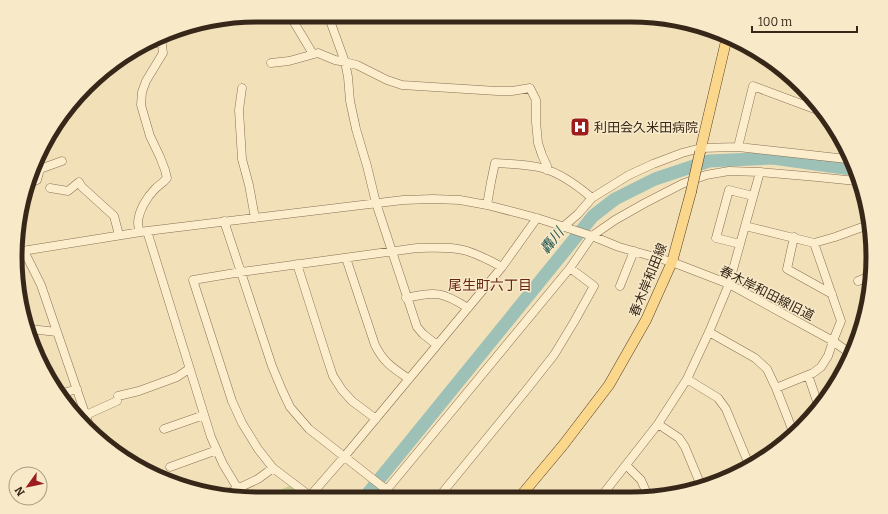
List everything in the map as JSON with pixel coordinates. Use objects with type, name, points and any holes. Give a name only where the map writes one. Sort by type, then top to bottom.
[{"type":"main road","name":"春木岸和田線","points":[[525,492],[564,444],[608,385],[646,320],[672,262],[691,192],[726,42]]},
{"type":"street","points":[[294,22],[313,54]]},
{"type":"street","points":[[331,22],[345,62],[350,101],[356,129],[376,204],[406,298],[417,327],[437,345]]},
{"type":"street","points":[[291,36],[301,34]]},
{"type":"street","points":[[161,42],[163,53],[146,81],[142,92],[141,105],[150,136],[160,157],[167,178],[148,197],[143,206],[138,222],[143,231],[211,436],[223,464],[238,489]]},
{"type":"street","points":[[271,63],[289,61],[318,53],[335,60],[357,66],[387,80],[402,85],[497,91],[512,91],[530,88],[536,100],[538,143],[548,166],[547,170]]},
{"type":"street","points":[[738,146],[753,86],[809,104]]},
{"type":"street","points":[[242,88],[239,110],[242,159],[249,185],[255,218]]},
{"type":"street","points":[[563,227],[578,214],[592,198],[629,175],[682,153],[738,146],[844,159]]},
{"type":"street","points":[[34,181],[37,180],[40,169],[62,161]]},
{"type":"street","points":[[487,205],[495,164],[541,168],[553,172],[580,188],[592,198]]},
{"type":"street","points":[[386,490],[570,268],[590,235],[682,184],[706,175],[729,171],[760,172],[854,181]]},
{"type":"street","points":[[605,492],[658,424],[687,379],[729,284],[760,172]]},
{"type":"street","points":[[50,188],[68,190],[79,182],[82,188],[114,216],[119,235]]},
{"type":"street","points":[[740,244],[716,238],[727,196],[729,190],[753,196]]},
{"type":"street","name":"春木岸和田線旧道","points":[[23,249],[143,231],[403,200],[460,200],[487,205],[536,218],[590,235],[619,247],[672,262],[729,284],[833,341],[846,351]]},
{"type":"street","points":[[313,492],[502,267],[536,218]]},
{"type":"street","points":[[224,221],[272,366],[290,407],[309,428],[389,492]]},
{"type":"street","points":[[745,226],[814,243],[864,226]]},
{"type":"street","points":[[794,237],[787,269],[832,294]]},
{"type":"street","points":[[776,388],[808,375],[822,367],[828,356],[841,321],[814,243]]},
{"type":"street","points":[[305,492],[273,468],[258,449],[242,423],[232,401],[193,280],[416,248],[444,248],[466,251],[502,267]]},
{"type":"street","points":[[620,286],[634,251]]},
{"type":"street","points":[[22,254],[41,285],[87,419]]},
{"type":"street","points":[[346,258],[379,355],[387,364],[409,379]]},
{"type":"street","points":[[297,264],[334,376],[342,390],[352,401],[376,419]]},
{"type":"street","points":[[443,492],[554,355],[574,322],[594,286],[570,268]]},
{"type":"street","points":[[858,281],[865,278]]},
{"type":"street","points":[[406,298],[423,294],[437,293],[452,298],[468,308]]},
{"type":"street","points":[[33,329],[58,332]]},
{"type":"street","points":[[709,332],[755,358],[767,369],[792,428]]},
{"type":"street","points":[[86,415],[117,398],[177,377],[189,369]]},
{"type":"street","points":[[808,375],[817,399]]},
{"type":"street","points":[[687,379],[718,398],[726,409],[748,461]]},
{"type":"street","points":[[65,392],[77,389]]},
{"type":"street","points":[[164,429],[204,415]]},
{"type":"street","points":[[658,424],[679,438],[685,447],[700,482]]},
{"type":"street","points":[[170,467],[217,450]]},
{"type":"street","points":[[626,465],[641,480],[646,491]]},
{"type":"street","points":[[234,491],[258,479],[273,468]]},
{"type":"green space","points":[[289,486],[296,492],[277,492]]},
{"type":"waterway","name":"轟川","points":[[369,492],[593,216],[615,199],[655,179],[709,161],[773,158],[849,169]]},
{"type":"place","name":"利田会久米田病院","points":[[580,127]]},
{"type":"district","name":"尾生町六丁目","points":[[490,285]]}]
